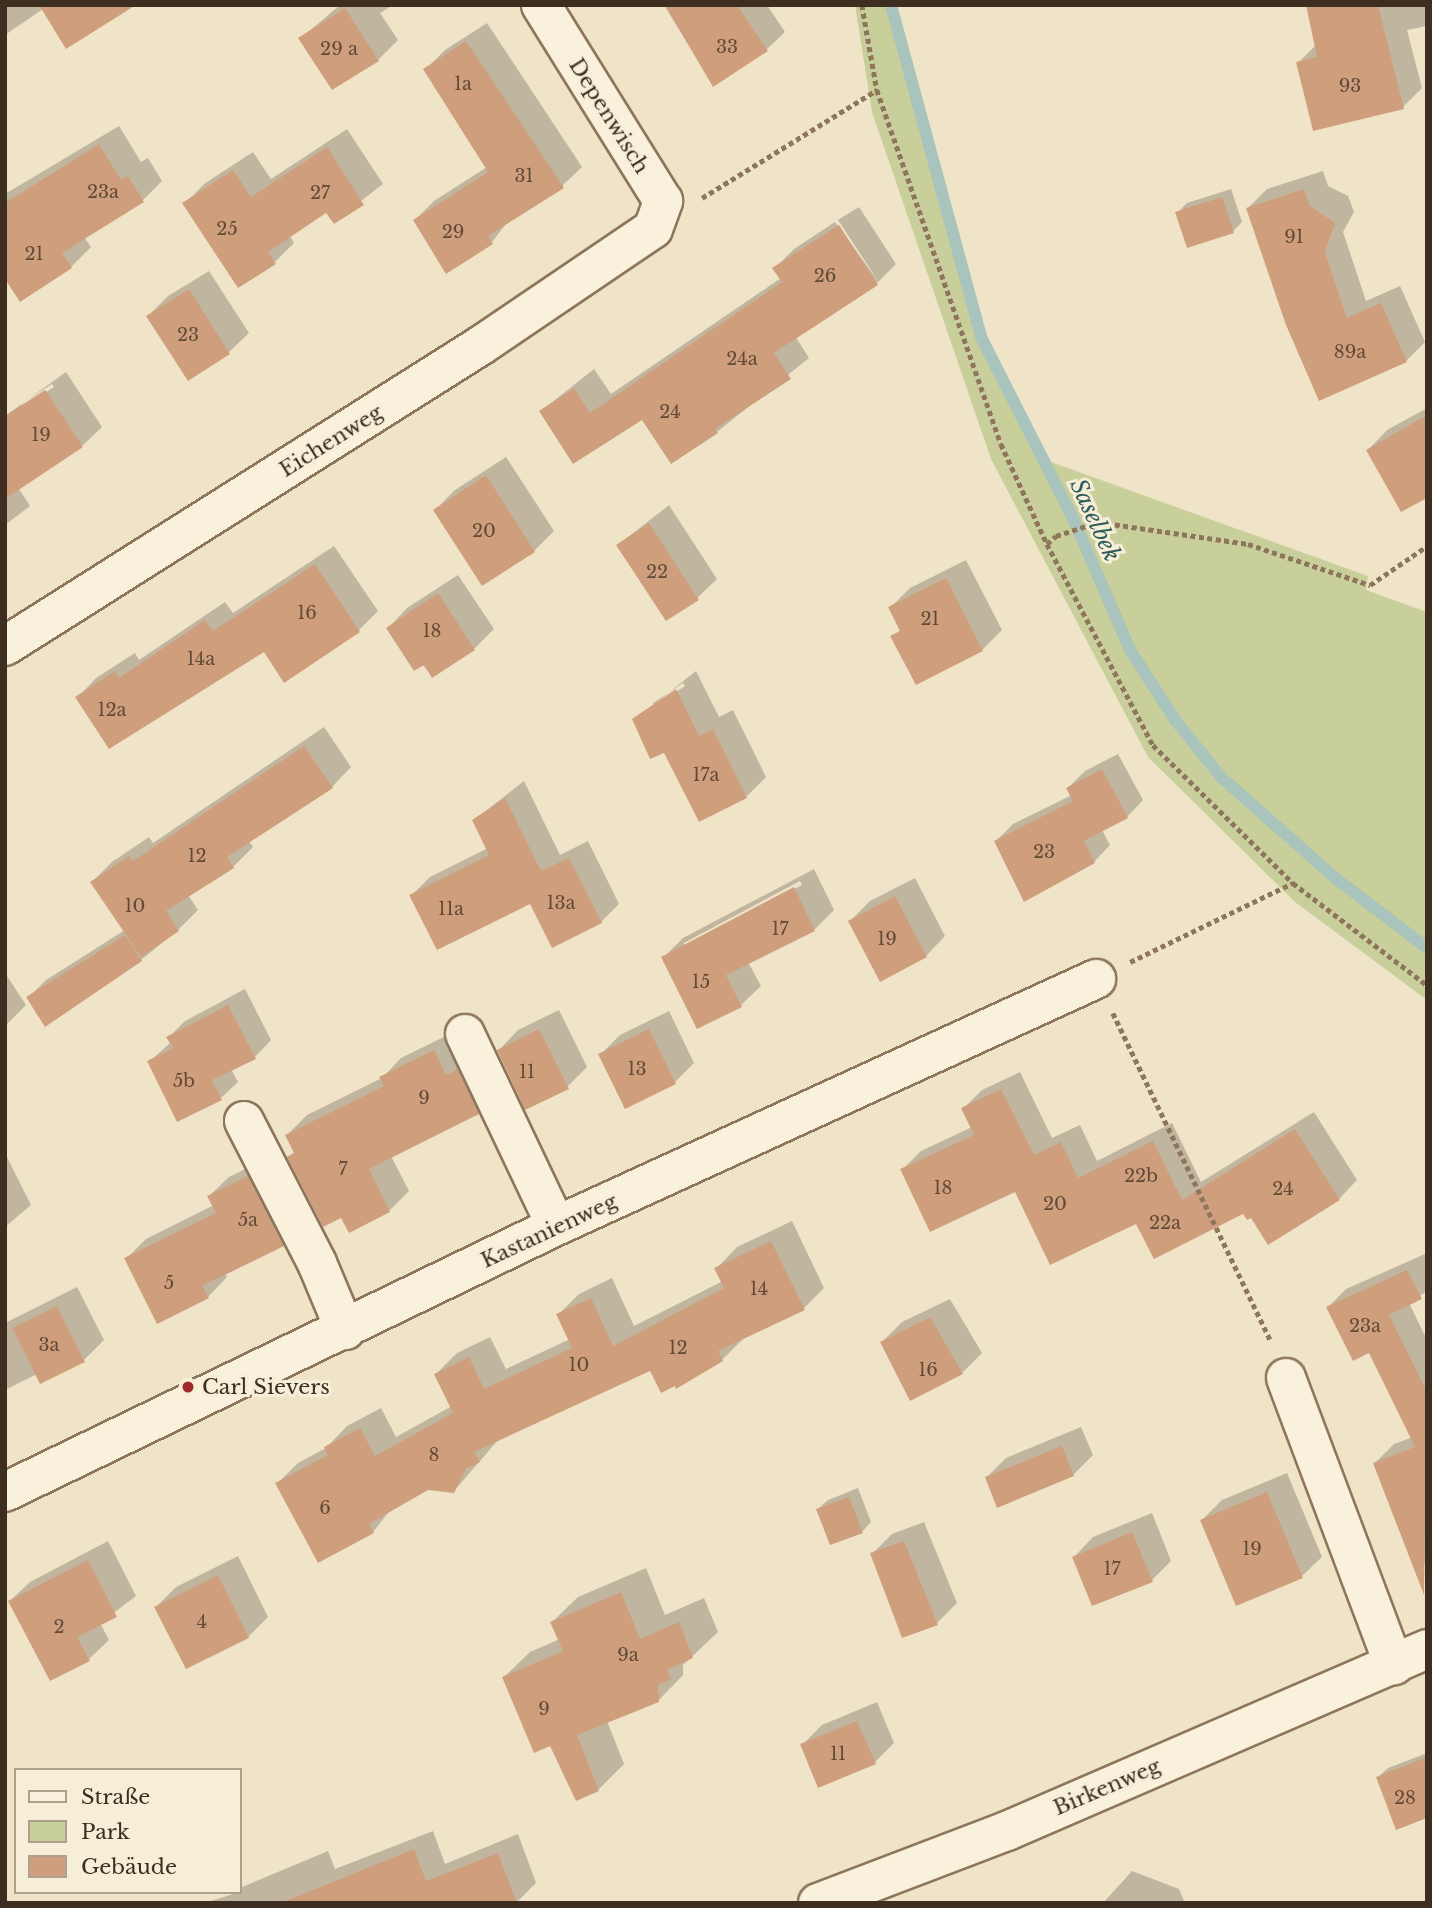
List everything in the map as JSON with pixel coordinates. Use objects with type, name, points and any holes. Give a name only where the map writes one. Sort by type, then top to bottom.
[{"type":"street","name":"Depenwisch","points":[[541,5],[663,201],[653,229]]},
{"type":"street","name":"Eichenweg","points":[[5,646],[480,346],[653,229]]},
{"type":"street","name":"Kastanienweg","points":[[5,1492],[556,1226],[1096,979]]},
{"type":"street","points":[[466,1034],[556,1226]]},
{"type":"street","points":[[244,1121],[317,1263],[345,1330]]},
{"type":"street","name":"Birkenweg","points":[[818,1903],[1007,1831],[1410,1657],[1286,1378]]},
{"type":"path","points":[[862,5],[877,90],[1001,444],[1047,544],[1164,761],[1293,883],[1427,985]]},
{"type":"path","points":[[653,229],[877,90]]},
{"type":"path","points":[[1047,544],[1056,536],[1098,522],[1248,544],[1370,585],[1427,546]]},
{"type":"path","points":[[1286,1378],[1260,1317],[1096,979],[1293,883]]},
{"type":"green space","points":[[855,5],[891,5],[981,337],[1051,462],[1368,576],[1366,590],[1427,612],[1427,1000],[1295,902],[1148,757],[991,459],[872,112]]},
{"type":"building","points":[[39,5],[136,5],[66,49]]},
{"type":"building","points":[[665,5],[737,5],[768,51],[713,87]]},
{"type":"building","points":[[1306,5],[1378,5],[1404,109],[1313,131],[1296,62],[1317,57]]},
{"type":"building","points":[[345,8],[379,61],[332,90],[298,38]]},
{"type":"building","points":[[466,41],[564,188],[488,236],[493,244],[446,274],[413,220],[488,172],[423,69]]},
{"type":"building","points":[[99,144],[121,180],[128,176],[144,202],[62,253],[72,268],[20,302],[5,279],[5,203]]},
{"type":"building","points":[[327,147],[364,205],[334,224],[326,213],[268,252],[276,264],[238,288],[182,203],[233,170],[251,197]]},
{"type":"building","points":[[1304,189],[1309,205],[1335,223],[1325,252],[1347,318],[1381,303],[1407,362],[1319,401],[1286,325],[1246,208]]},
{"type":"building","points":[[1222,197],[1234,233],[1187,248],[1175,212]]},
{"type":"building","points":[[839,225],[878,285],[774,353],[791,379],[715,429],[718,433],[671,464],[642,420],[573,464],[539,411],[574,388],[590,413],[782,282],[772,268]]},
{"type":"building","points":[[189,289],[230,354],[188,381],[146,316]]},
{"type":"building","points":[[45,390],[83,447],[5,499],[5,416]]},
{"type":"building","points":[[1427,415],[1427,498],[1401,512],[1366,450]]},
{"type":"building","points":[[486,475],[535,552],[482,586],[433,510]]},
{"type":"building","points":[[649,523],[699,600],[666,621],[616,545]]},
{"type":"building","points":[[315,564],[360,632],[284,683],[264,652],[109,749],[75,697],[115,671],[119,678],[205,620],[213,631]]},
{"type":"building","points":[[946,578],[983,651],[916,685],[890,636],[900,631],[888,607]]},
{"type":"building","points":[[438,593],[475,650],[432,678],[424,665],[414,671],[386,628]]},
{"type":"building","points":[[676,689],[699,736],[713,729],[747,798],[699,822],[664,753],[650,759],[632,719]]},
{"type":"building","points":[[304,746],[333,788],[227,857],[234,868],[166,911],[179,931],[141,957],[90,882],[129,856],[133,861]]},
{"type":"building","points":[[1102,769],[1128,818],[1084,841],[1095,863],[1024,902],[994,841],[1073,801],[1066,788]]},
{"type":"building","points":[[505,798],[541,871],[569,858],[602,923],[552,948],[530,904],[437,950],[409,895],[489,855],[472,820]]},
{"type":"building","points":[[794,887],[815,931],[726,975],[742,1007],[697,1029],[661,957]]},
{"type":"building","points":[[895,896],[927,957],[880,982],[848,921]]},
{"type":"building","points":[[125,935],[142,961],[45,1027],[26,997]]},
{"type":"building","points":[[228,1005],[256,1059],[212,1080],[222,1100],[177,1122],[147,1061],[173,1048],[166,1037]]},
{"type":"building","points":[[539,1029],[569,1089],[525,1110],[497,1050]]},
{"type":"building","points":[[649,1029],[676,1084],[625,1109],[598,1054]]},
{"type":"building","points":[[434,1050],[446,1075],[458,1069],[479,1114],[369,1169],[390,1212],[349,1233],[341,1218],[323,1227],[287,1157],[294,1153],[285,1135],[384,1086],[379,1077]]},
{"type":"building","points":[[1001,1089],[1034,1155],[1061,1142],[1078,1178],[1153,1141],[1182,1200],[1295,1129],[1340,1200],[1268,1245],[1251,1218],[1247,1220],[1243,1214],[1154,1259],[1136,1224],[1050,1265],[1015,1192],[930,1232],[900,1169],[974,1135],[961,1108]]},
{"type":"building","points":[[248,1176],[284,1246],[202,1286],[209,1298],[157,1324],[124,1258],[216,1213],[207,1196]]},
{"type":"building","points":[[771,1241],[805,1310],[718,1351],[723,1361],[676,1389],[675,1386],[661,1393],[650,1371],[474,1452],[480,1462],[466,1469],[454,1493],[428,1490],[369,1524],[374,1533],[318,1563],[275,1483],[328,1455],[324,1447],[360,1428],[375,1456],[453,1413],[434,1374],[469,1357],[484,1389],[572,1348],[556,1314],[591,1298],[613,1346],[724,1288],[714,1268]]},
{"type":"building","points":[[1407,1270],[1422,1299],[1389,1315],[1427,1392],[1424,1595],[1373,1463],[1415,1447],[1369,1353],[1353,1361],[1326,1307]]},
{"type":"building","points":[[57,1306],[85,1362],[40,1384],[12,1328]]},
{"type":"building","points":[[930,1317],[963,1374],[910,1401],[880,1342]]},
{"type":"building","points":[[1062,1446],[1074,1476],[997,1508],[985,1477]]},
{"type":"building","points":[[1267,1492],[1303,1578],[1236,1606],[1200,1520]]},
{"type":"building","points":[[849,1497],[863,1533],[830,1545],[816,1509]]},
{"type":"building","points":[[1132,1532],[1153,1582],[1092,1606],[1072,1557]]},
{"type":"building","points":[[904,1541],[938,1625],[902,1638],[870,1553]]},
{"type":"building","points":[[88,1560],[117,1617],[77,1637],[90,1661],[50,1681],[8,1601]]},
{"type":"building","points":[[218,1575],[249,1638],[186,1669],[154,1607]]},
{"type":"building","points":[[621,1592],[640,1639],[679,1622],[693,1658],[667,1670],[671,1679],[658,1685],[659,1702],[577,1735],[599,1791],[576,1801],[550,1746],[534,1753],[502,1677],[563,1651],[550,1622]]},
{"type":"building","points":[[857,1721],[876,1764],[818,1788],[800,1744]]},
{"type":"building","points":[[1427,1757],[1427,1818],[1396,1830],[1376,1777]]},
{"type":"building","points":[[414,1849],[426,1881],[498,1853],[517,1903],[281,1903]]},
{"type":"waterway","name":"Saselbek","points":[[891,5],[981,337],[1073,518],[1130,650],[1176,721],[1221,777],[1334,877],[1427,948]]},
{"type":"place","name":"Carl Sievers","points":[[188,1387]]}]
